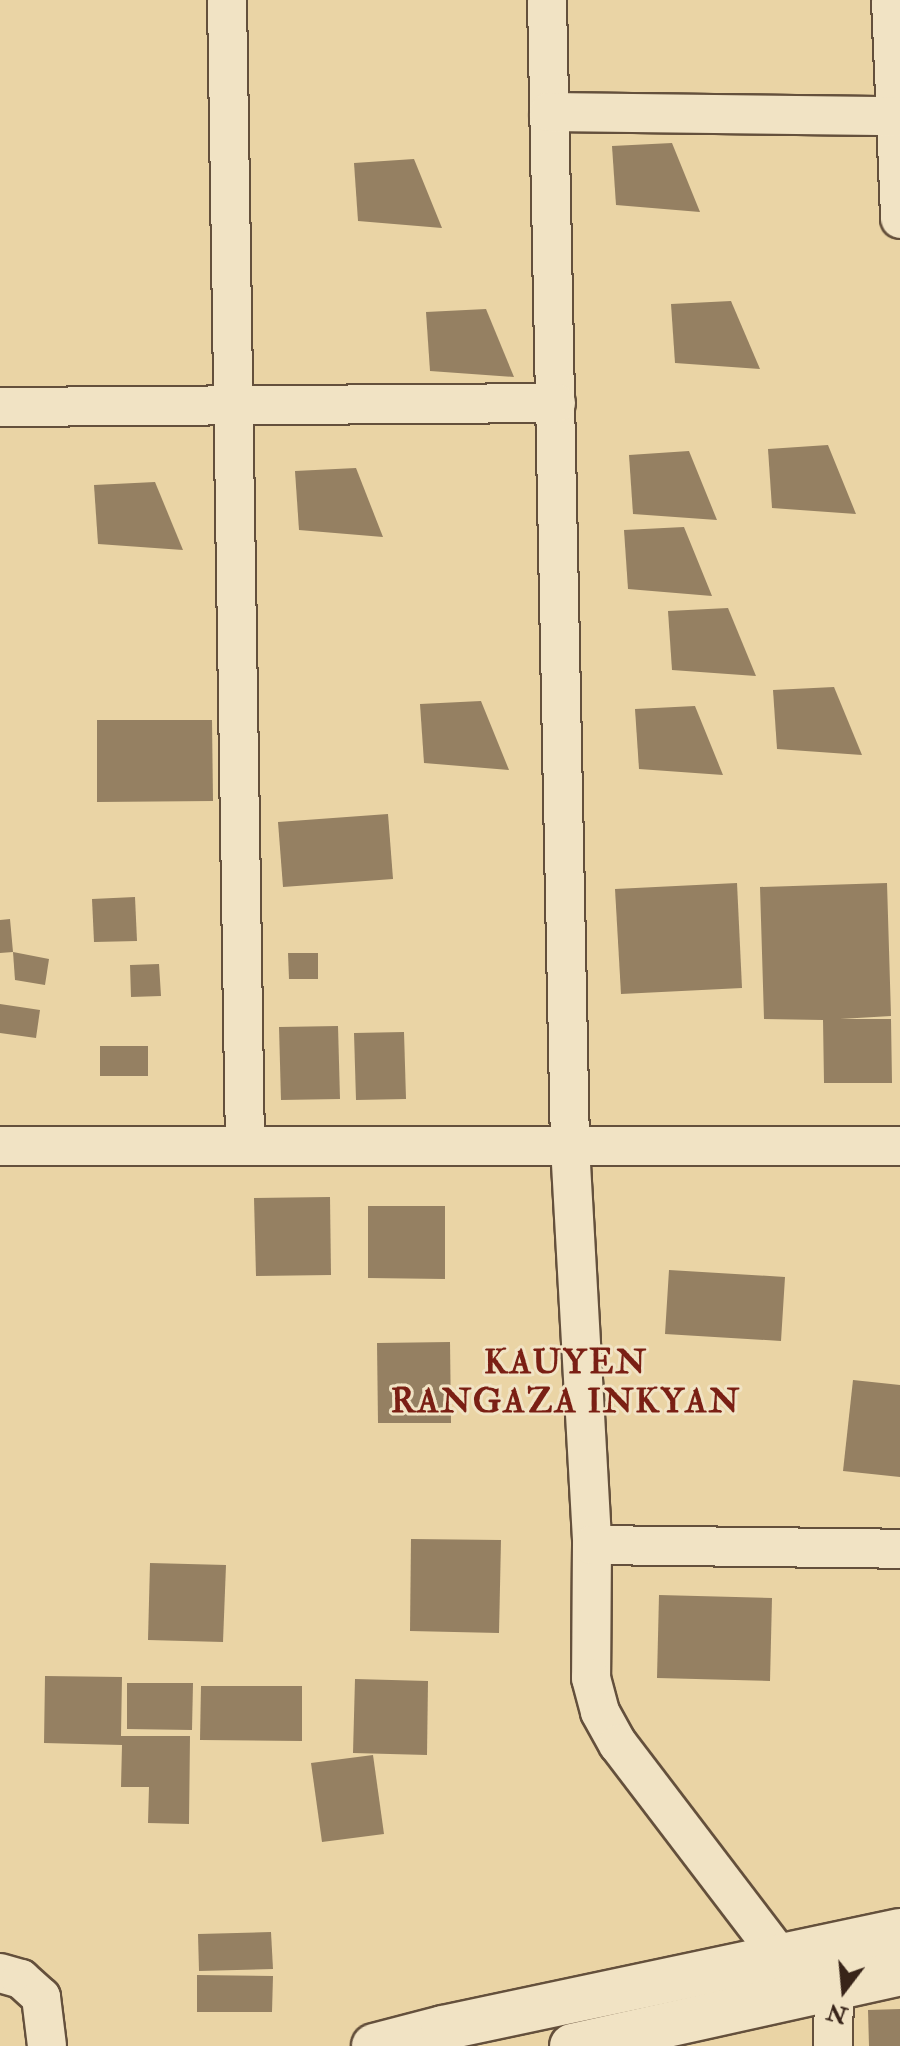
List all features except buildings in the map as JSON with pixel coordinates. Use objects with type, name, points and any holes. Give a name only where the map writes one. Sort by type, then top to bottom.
[{"type":"main road","points":[[374,2046],[443,2028],[900,1931]]},
{"type":"main road","points":[[591,2044],[900,1973]]},
{"type":"street","points":[[227,0],[245,1146]]},
{"type":"street","points":[[547,0],[570,1146],[592,1545],[591,1678],[600,1712],[618,1744],[781,1958]]},
{"type":"street","points":[[891,0],[899,116],[900,219]]},
{"type":"street","points":[[549,112],[899,116]]},
{"type":"street","points":[[0,407],[556,403]]},
{"type":"street","points":[[0,1146],[900,1146]]},
{"type":"street","points":[[592,1545],[900,1549]]},
{"type":"street","points":[[0,1973],[21,1979],[41,1997],[47,2046]]},
{"type":"street","points":[[833,2046],[834,1988]]},
{"type":"district","name":"KAUYEN RANGAZA INKYAN","points":[[566,1382]]}]
